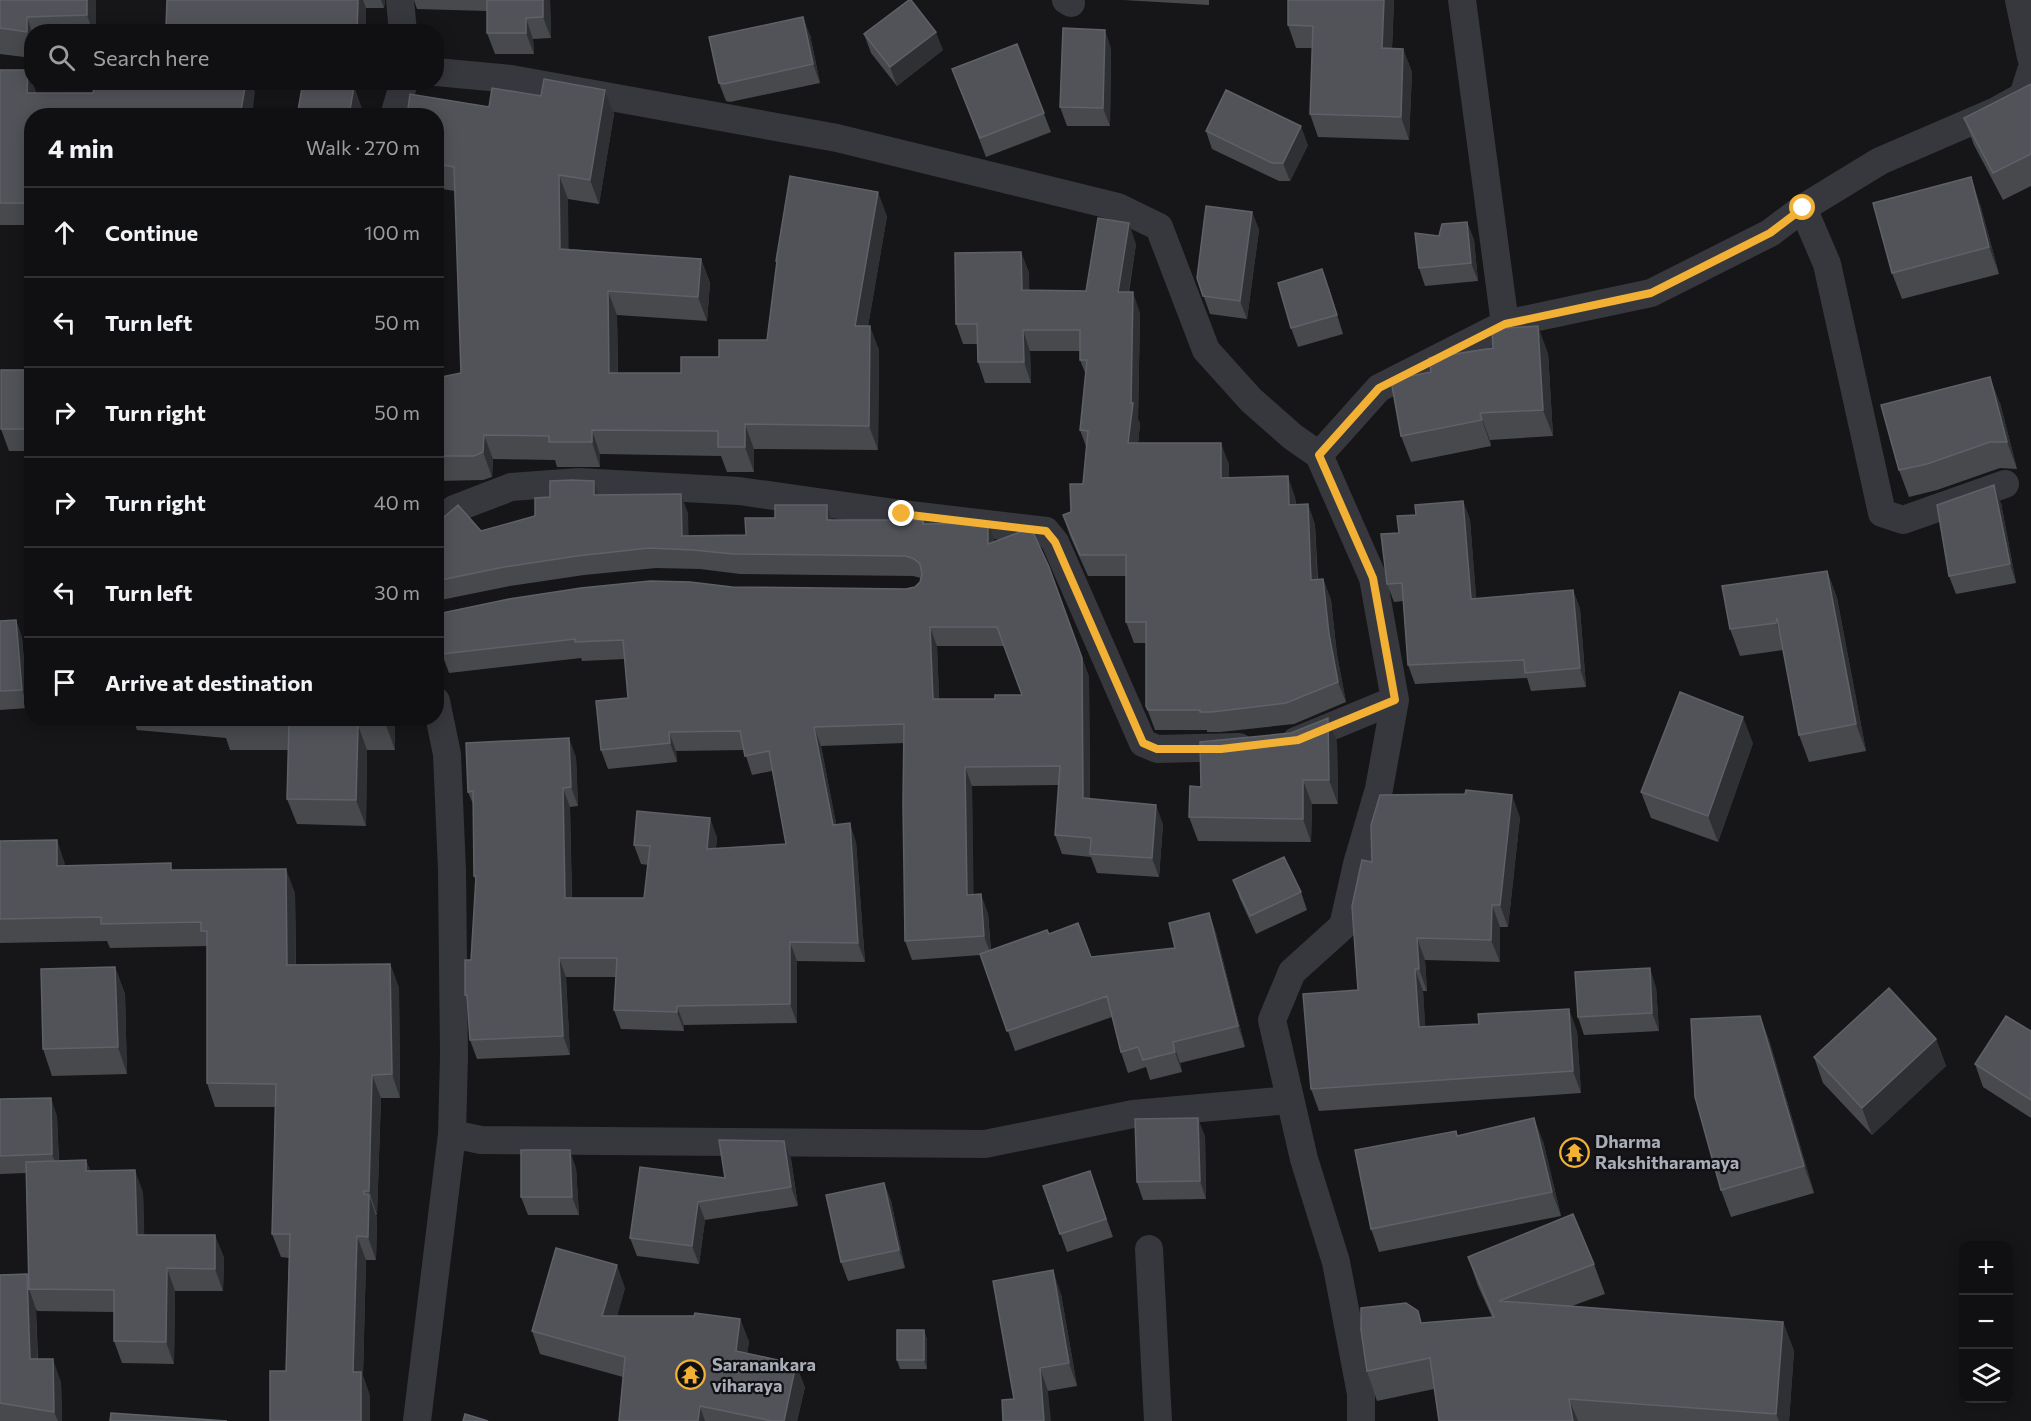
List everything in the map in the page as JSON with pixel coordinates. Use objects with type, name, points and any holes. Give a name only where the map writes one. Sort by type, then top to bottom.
[{"type":"street","points":[[400,0],[402,24]]},
{"type":"street","points":[[1462,0],[1505,324]]},
{"type":"street","points":[[2019,0],[2031,57]]},
{"type":"street","points":[[1319,455],[1379,388],[1505,324],[1651,293],[1770,233],[1803,208],[1880,161],[1996,111],[2023,96],[2031,71]]},
{"type":"street","points":[[444,73],[511,79],[837,138],[1118,207],[1159,227],[1206,350],[1251,400],[1293,437],[1319,455],[1373,578],[1395,700],[1379,789],[1357,864],[1343,926],[1292,972],[1272,1020],[1304,1159],[1335,1262],[1361,1394],[1361,1421]]},
{"type":"street","points":[[397,108],[402,90]]},
{"type":"street","points":[[1803,208],[1827,264],[1882,513],[1903,520],[2005,484]]},
{"type":"street","points":[[444,516],[454,509],[511,487],[579,482],[738,491],[1046,531],[1055,542],[1143,743],[1157,749],[1221,749],[1298,740],[1395,700]]},
{"type":"street","points":[[417,1421],[452,1134],[454,1056],[452,870],[447,754],[441,726]]},
{"type":"street","points":[[452,1134],[481,1140],[984,1144],[1133,1114],[1290,1100]]},
{"type":"street","points":[[1149,1249],[1158,1421]]},
{"type":"building","points":[[0,0],[87,0],[87,15],[27,17],[24,32],[0,28]]},
{"type":"building","points":[[167,0],[358,0],[357,24],[166,24]]},
{"type":"building","points":[[487,0],[543,0],[543,17],[526,18],[526,33],[487,33]]},
{"type":"building","points":[[909,0],[936,32],[890,67],[864,34]]},
{"type":"building","points":[[1288,0],[1384,0],[1382,48],[1403,49],[1401,117],[1310,114],[1313,26],[1288,25]]},
{"type":"building","points":[[803,17],[813,64],[724,84],[719,83],[709,37]]},
{"type":"building","points":[[1063,28],[1105,30],[1103,108],[1060,107]]},
{"type":"building","points":[[1017,44],[1044,113],[980,138],[952,69]]},
{"type":"building","points":[[0,70],[24,70],[24,90],[27,90],[27,93],[93,93],[94,90],[245,90],[241,108],[24,108],[24,203],[0,203]]},
{"type":"building","points":[[544,79],[605,90],[590,180],[559,175],[560,249],[701,259],[698,297],[608,291],[609,373],[681,373],[681,357],[719,357],[719,340],[767,340],[776,261],[790,176],[878,192],[855,326],[870,326],[869,426],[745,424],[745,447],[718,447],[718,431],[592,430],[592,442],[549,442],[549,436],[484,435],[483,452],[474,456],[444,456],[444,376],[461,373],[454,167],[444,165],[444,108],[408,108],[410,94],[489,107],[492,88],[541,96]]},
{"type":"building","points":[[2031,84],[2031,154],[1993,173],[1964,118]]},
{"type":"building","points":[[302,90],[353,90],[350,108],[298,108]]},
{"type":"building","points":[[1226,90],[1301,126],[1283,163],[1272,163],[1206,131]]},
{"type":"building","points":[[1971,177],[1989,247],[1892,273],[1873,203]]},
{"type":"building","points":[[1206,206],[1252,212],[1240,301],[1203,296],[1197,278]]},
{"type":"building","points":[[1098,218],[1129,223],[1118,292],[1133,292],[1131,403],[1133,403],[1128,443],[1221,443],[1221,478],[1288,476],[1289,505],[1308,504],[1311,580],[1323,579],[1329,634],[1338,682],[1286,703],[1212,712],[1148,710],[1146,706],[1146,622],[1126,622],[1126,555],[1080,555],[1063,515],[1071,512],[1070,484],[1083,484],[1088,431],[1080,430],[1087,360],[1080,360],[1080,330],[1023,330],[1024,362],[978,362],[977,324],[956,324],[955,253],[1021,252],[1022,290],[1086,291]]},
{"type":"building","points":[[1467,222],[1471,263],[1419,268],[1415,233],[1439,236],[1442,224]]},
{"type":"building","points":[[1322,269],[1337,315],[1291,328],[1278,283]]},
{"type":"building","points":[[1538,326],[1543,410],[1480,413],[1482,420],[1401,436],[1391,380],[1431,372],[1429,358],[1493,348],[1492,329]]},
{"type":"building","points":[[1,370],[24,370],[24,429],[1,429]]},
{"type":"building","points":[[1990,377],[2007,442],[1990,442],[1927,464],[1899,470],[1881,405]]},
{"type":"building","points":[[572,480],[594,481],[594,495],[681,494],[682,536],[746,535],[745,518],[775,518],[775,505],[827,505],[827,520],[923,520],[923,524],[988,523],[988,544],[1031,528],[1049,567],[1082,658],[1083,798],[1156,805],[1152,858],[1090,854],[1091,838],[1055,835],[1060,766],[965,767],[967,895],[981,894],[984,936],[905,941],[904,724],[814,727],[833,825],[850,823],[858,943],[790,942],[790,1004],[677,1006],[677,1012],[614,1010],[617,958],[559,958],[563,1036],[470,1040],[467,995],[465,995],[465,960],[471,960],[476,876],[474,876],[473,791],[468,792],[466,743],[569,738],[571,787],[563,788],[565,898],[644,898],[650,846],[634,845],[637,811],[710,818],[707,849],[786,844],[769,751],[745,756],[740,731],[669,732],[670,743],[601,750],[596,701],[628,698],[623,640],[575,642],[575,639],[444,654],[444,613],[509,599],[650,581],[690,582],[732,587],[906,589],[915,587],[920,582],[922,574],[920,564],[906,556],[733,554],[649,548],[504,567],[444,579],[444,517],[458,505],[481,531],[535,516],[535,498],[550,497],[550,481]],"holes":[[[930,627],[997,627],[1022,695],[995,695],[995,699],[933,699]]]},
{"type":"building","points":[[1994,485],[2010,564],[1949,576],[1937,505]]},
{"type":"building","points":[[1463,501],[1471,599],[1573,590],[1580,668],[1525,673],[1524,660],[1408,665],[1402,583],[1387,584],[1381,534],[1399,533],[1397,516],[1416,515],[1415,505]]},
{"type":"building","points":[[1827,571],[1856,724],[1799,735],[1777,618],[1776,623],[1730,629],[1722,586]]},
{"type":"building","points":[[16,620],[22,690],[0,691],[0,621]]},
{"type":"building","points":[[1680,692],[1743,717],[1708,816],[1641,792]]},
{"type":"building","points":[[1328,718],[1329,780],[1303,780],[1303,819],[1189,817],[1190,786],[1201,787],[1200,742],[1291,733]]},
{"type":"building","points":[[289,726],[358,726],[356,800],[287,799]]},
{"type":"building","points":[[1466,790],[1512,795],[1500,905],[1492,905],[1491,940],[1417,938],[1419,969],[1415,969],[1419,1027],[1479,1024],[1478,1014],[1569,1009],[1573,1071],[1311,1089],[1303,994],[1358,990],[1352,906],[1362,860],[1372,862],[1371,825],[1380,795],[1465,794]]},
{"type":"building","points":[[57,840],[57,866],[171,863],[171,870],[286,869],[287,965],[390,964],[392,1074],[372,1075],[369,1191],[364,1191],[364,1194],[369,1195],[368,1237],[357,1236],[353,1372],[361,1372],[361,1421],[270,1421],[270,1371],[286,1371],[290,1234],[272,1234],[276,1084],[207,1083],[207,931],[201,931],[201,922],[101,924],[101,917],[0,919],[0,841]]},
{"type":"building","points":[[1284,857],[1301,892],[1250,916],[1233,880]]},
{"type":"building","points":[[1209,913],[1238,1026],[1173,1042],[1175,1052],[1143,1060],[1138,1047],[1121,1052],[1107,996],[1007,1031],[980,954],[1047,930],[1049,934],[1078,923],[1091,957],[1175,948],[1169,923]]},
{"type":"building","points":[[115,967],[118,1047],[43,1049],[41,969]]},
{"type":"building","points":[[1650,968],[1652,1013],[1578,1017],[1575,972]]},
{"type":"building","points":[[1889,988],[1936,1039],[1862,1108],[1814,1057]]},
{"type":"building","points":[[1760,1016],[1804,1166],[1721,1190],[1695,1097],[1691,1019]]},
{"type":"building","points":[[2006,1016],[2031,1031],[2031,1100],[1975,1064]]},
{"type":"building","points":[[51,1098],[52,1154],[0,1156],[0,1099]]},
{"type":"building","points":[[1198,1118],[1200,1181],[1137,1182],[1135,1119]]},
{"type":"building","points":[[1534,1118],[1552,1192],[1371,1229],[1355,1150],[1456,1131],[1457,1136]]},
{"type":"building","points":[[719,1140],[784,1141],[791,1187],[698,1202],[692,1246],[630,1238],[640,1167],[725,1178]]},
{"type":"building","points":[[521,1150],[570,1150],[572,1197],[521,1197]]},
{"type":"building","points":[[86,1160],[86,1171],[135,1170],[137,1235],[215,1235],[215,1269],[167,1268],[166,1342],[114,1341],[114,1290],[29,1289],[26,1162]]},
{"type":"building","points":[[1090,1171],[1106,1219],[1060,1234],[1043,1186]]},
{"type":"building","points":[[884,1183],[899,1250],[841,1262],[826,1195]]},
{"type":"building","points":[[1573,1214],[1594,1264],[1499,1301],[1783,1322],[1776,1414],[1569,1399],[1573,1421],[1439,1421],[1430,1358],[1367,1371],[1361,1330],[1361,1308],[1406,1303],[1418,1311],[1421,1323],[1494,1317],[1468,1257]]},
{"type":"building","points":[[556,1248],[617,1265],[602,1316],[694,1316],[695,1313],[740,1319],[736,1351],[796,1364],[784,1421],[772,1421],[700,1406],[698,1421],[619,1421],[625,1357],[532,1331]]},
{"type":"building","points":[[1053,1270],[1069,1363],[1040,1368],[1044,1421],[1003,1421],[1002,1400],[1014,1399],[993,1281]]},
{"type":"building","points":[[27,1274],[30,1359],[53,1359],[54,1412],[0,1403],[0,1275]]},
{"type":"building","points":[[897,1330],[924,1330],[924,1360],[897,1360]]},
{"type":"building","points":[[111,1413],[227,1421],[110,1421]]},
{"type":"building","points":[[465,1414],[488,1421],[463,1421]]},
{"type":"place","name":"Dharma Rakshitharamaya","points":[[1574,1152]]},
{"type":"place","name":"Saranankara viharaya","points":[[691,1375]]},
{"type":"route","points":[[902,514],[1046,531],[1055,542],[1143,743],[1157,749],[1221,749],[1298,740],[1395,700],[1373,578],[1319,455],[1379,388],[1505,324],[1651,293],[1770,233],[1803,208]]}]
